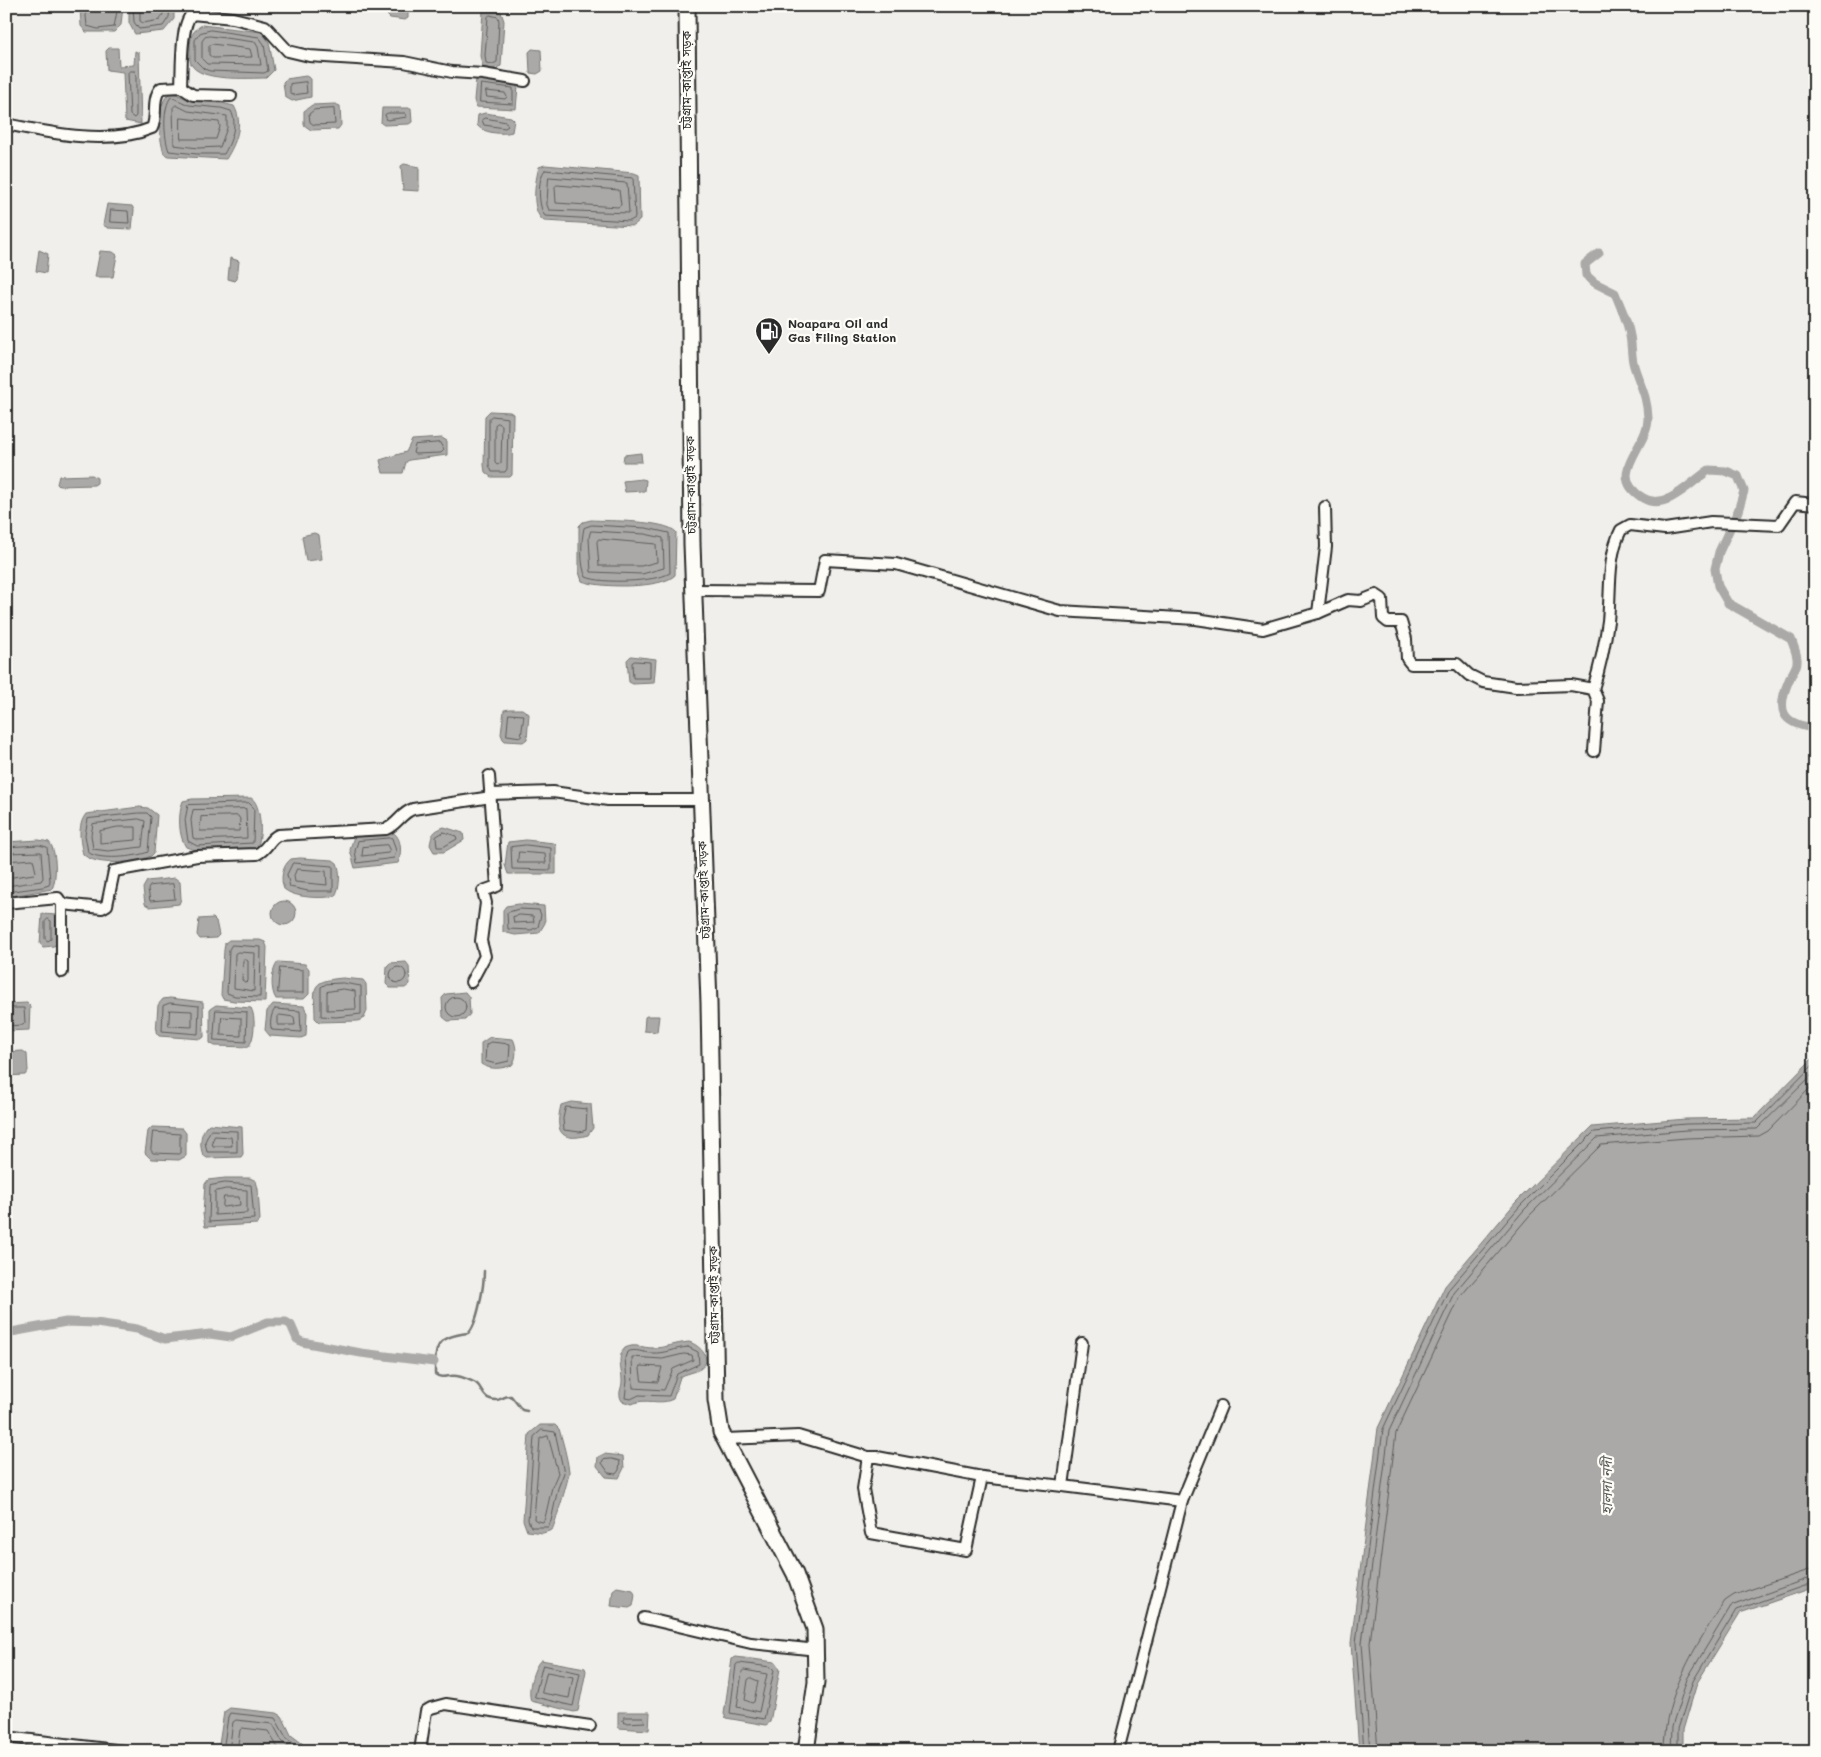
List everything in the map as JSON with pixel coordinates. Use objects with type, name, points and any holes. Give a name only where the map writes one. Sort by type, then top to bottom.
[{"type":"main road","name":"চট্টগ্রাম-কাপ্তাই সড়ক","points":[[687,6],[693,590],[709,1003],[716,1400],[725,1439],[795,1574],[811,1615],[817,1650],[816,1682],[806,1751]]},
{"type":"street","points":[[181,87],[184,39],[188,17],[185,6]]},
{"type":"street","points":[[188,17],[192,14],[206,14],[234,18],[265,26],[288,51],[309,56],[404,62],[452,72],[484,74],[525,81]]},
{"type":"street","points":[[6,124],[72,137],[140,133],[152,128],[154,124],[158,91],[161,88],[181,87],[193,95],[231,96]]},
{"type":"street","points":[[1594,751],[1598,701],[1593,689],[1601,666],[1608,622],[1613,558],[1621,530],[1630,525],[1665,529],[1711,522],[1778,525],[1795,502],[1815,504]]},
{"type":"street","points":[[1318,613],[1326,547],[1325,507]]},
{"type":"street","points":[[693,590],[819,591],[825,560],[896,564],[1060,611],[1196,619],[1263,629],[1318,613],[1348,600],[1361,601],[1376,595],[1382,599],[1383,618],[1388,622],[1400,622],[1406,639],[1407,659],[1411,664],[1457,664],[1469,675],[1483,682],[1516,687],[1571,685],[1593,689]]},
{"type":"street","points":[[471,982],[485,956],[481,942],[486,902],[483,891],[497,886],[489,776]]},
{"type":"street","points":[[62,904],[102,908],[107,905],[114,871],[198,856],[257,854],[263,851],[273,838],[278,835],[386,829],[393,826],[406,811],[490,795],[553,792],[608,800],[701,800]]},
{"type":"street","points":[[6,903],[58,898],[62,904],[62,972]]},
{"type":"street","points":[[1063,1486],[1082,1343]]},
{"type":"street","points":[[1118,1751],[1182,1501],[1221,1406]]},
{"type":"street","points":[[725,1439],[798,1436],[868,1457],[982,1477],[1182,1501]]},
{"type":"street","points":[[868,1457],[863,1489],[871,1533],[966,1550],[982,1477]]},
{"type":"street","points":[[644,1618],[751,1643],[817,1650]]},
{"type":"street","points":[[420,1751],[426,1712],[431,1708],[446,1704],[590,1726]]},
{"type":"street","points":[[6,1737],[124,1751]]},
{"type":"water","points":[[80,6],[123,6],[121,25],[114,32],[86,32],[81,26]]},
{"type":"water","points":[[129,6],[174,6],[174,19],[164,31],[135,34],[129,23]]},
{"type":"water","points":[[389,6],[408,7],[408,18],[405,20],[390,18],[387,15]]},
{"type":"water","points":[[483,11],[501,12],[504,21],[501,66],[493,69],[483,67],[480,56]]},
{"type":"water","points":[[202,25],[262,32],[269,42],[274,70],[266,78],[225,78],[204,74],[196,70],[190,60],[190,41],[194,32]]},
{"type":"water","points":[[109,48],[118,48],[119,66],[134,65],[135,51],[139,53],[141,124],[125,121],[123,72],[107,70],[106,51]]},
{"type":"water","points":[[532,49],[541,50],[542,71],[537,74],[530,73],[529,52]]},
{"type":"water","points":[[306,76],[311,79],[311,97],[292,101],[285,97],[283,82],[286,79]]},
{"type":"water","points":[[476,79],[514,83],[518,86],[516,109],[476,107],[474,100]]},
{"type":"water","points":[[171,92],[190,100],[234,106],[237,113],[238,133],[226,159],[168,156],[164,154],[160,130],[160,112],[162,104]]},
{"type":"water","points":[[335,104],[340,106],[341,125],[338,129],[311,130],[304,125],[304,111],[312,105]]},
{"type":"water","points":[[382,108],[411,108],[412,122],[409,124],[384,125],[381,123]]},
{"type":"water","points":[[485,113],[511,117],[514,120],[512,132],[493,133],[480,128],[477,125],[478,115]]},
{"type":"water","points":[[404,164],[419,167],[419,191],[403,190],[401,166]]},
{"type":"water","points":[[545,165],[639,175],[640,220],[633,226],[544,221],[537,210],[535,196],[539,167]]},
{"type":"water","points":[[107,204],[132,206],[134,210],[132,229],[108,228],[103,225]]},
{"type":"water","points":[[39,250],[48,254],[46,273],[36,271]]},
{"type":"water","points":[[100,251],[113,252],[117,255],[113,277],[95,277]]},
{"type":"water","points":[[230,258],[239,261],[237,279],[235,281],[228,279]]},
{"type":"water","points":[[490,411],[510,412],[513,414],[512,475],[510,477],[491,477],[485,472],[485,416]]},
{"type":"water","points":[[442,438],[447,441],[447,455],[409,460],[406,462],[403,473],[383,473],[380,460],[406,452],[412,440]]},
{"type":"water","points":[[641,453],[642,462],[623,462],[624,455]]},
{"type":"water","points":[[92,475],[97,478],[97,483],[94,485],[59,486],[57,484],[59,476]]},
{"type":"water","points":[[646,480],[645,491],[625,492],[623,481]]},
{"type":"water","points":[[591,520],[649,523],[670,528],[676,532],[675,575],[668,580],[657,583],[630,586],[601,585],[582,581],[579,572],[579,526],[583,522]]},
{"type":"water","points":[[314,533],[319,535],[322,559],[306,561],[302,536]]},
{"type":"water","points":[[631,656],[656,659],[654,683],[633,684],[629,682],[627,660]]},
{"type":"water","points":[[522,709],[529,714],[527,739],[523,742],[505,741],[501,734],[504,710]]},
{"type":"water","points":[[251,798],[257,806],[260,821],[260,836],[257,847],[252,850],[197,851],[186,847],[181,837],[180,824],[180,812],[183,801],[192,799]]},
{"type":"water","points":[[139,807],[148,808],[157,815],[154,853],[151,856],[126,862],[106,862],[97,861],[83,854],[80,828],[86,814]]},
{"type":"water","points":[[444,827],[463,833],[464,840],[444,852],[434,852],[430,845],[432,836],[437,830]]},
{"type":"water","points":[[392,832],[398,838],[400,846],[398,863],[355,868],[350,850],[354,836]]},
{"type":"water","points":[[39,840],[49,842],[54,851],[55,872],[52,889],[6,897],[6,842]]},
{"type":"water","points":[[526,840],[554,843],[556,845],[556,874],[508,874],[505,865],[508,842]]},
{"type":"water","points":[[291,859],[333,860],[337,863],[339,880],[335,896],[308,897],[294,894],[284,889],[282,877],[286,865]]},
{"type":"water","points":[[175,878],[180,882],[181,899],[179,904],[150,907],[145,904],[143,888],[147,881]]},
{"type":"water","points":[[284,901],[292,905],[296,913],[292,921],[284,925],[276,921],[272,913],[276,905]]},
{"type":"water","points":[[519,904],[544,906],[545,923],[539,933],[515,935],[503,932],[503,910],[506,906]]},
{"type":"water","points":[[42,914],[56,915],[56,944],[54,946],[43,947],[40,944]]},
{"type":"water","points":[[213,918],[216,921],[219,935],[216,938],[200,939],[197,935],[199,919]]},
{"type":"water","points":[[229,940],[260,940],[265,942],[267,947],[265,1002],[223,999],[221,995],[224,950],[225,943]]},
{"type":"water","points":[[278,962],[305,964],[309,969],[309,994],[304,999],[276,999],[272,980]]},
{"type":"water","points":[[406,962],[409,966],[410,984],[405,988],[390,988],[386,984],[387,966],[390,963]]},
{"type":"water","points":[[343,978],[363,980],[366,984],[367,1011],[364,1018],[358,1021],[319,1022],[315,1018],[316,988],[324,981]]},
{"type":"water","points":[[465,992],[469,997],[470,1014],[465,1020],[448,1021],[443,1017],[442,998],[446,994]]},
{"type":"water","points":[[170,998],[203,1002],[204,1037],[201,1039],[159,1036],[156,1032],[158,1005],[163,999]]},
{"type":"water","points":[[27,1003],[30,1006],[29,1030],[6,1031],[6,1004]]},
{"type":"water","points":[[273,1004],[304,1006],[307,1013],[306,1036],[301,1038],[270,1036],[265,1030],[267,1011]]},
{"type":"water","points":[[216,1005],[251,1008],[254,1016],[254,1028],[248,1047],[215,1046],[210,1043],[210,1009]]},
{"type":"water","points":[[659,1016],[657,1032],[644,1031],[645,1017]]},
{"type":"water","points":[[490,1037],[513,1039],[516,1052],[512,1065],[496,1068],[481,1064],[481,1043]]},
{"type":"water","points":[[23,1051],[27,1054],[28,1071],[25,1075],[6,1076],[6,1052]]},
{"type":"water","name":"হালদা নদী","points":[[1815,1056],[1815,1587],[1740,1613],[1697,1683],[1683,1730],[1683,1751],[1359,1751],[1351,1643],[1378,1428],[1445,1286],[1516,1202],[1592,1127],[1686,1119],[1754,1118]]},
{"type":"water","points":[[571,1102],[591,1104],[593,1128],[588,1135],[571,1137],[565,1136],[561,1132],[559,1128],[559,1114],[561,1105]]},
{"type":"water","points":[[209,1124],[242,1127],[243,1154],[241,1157],[207,1158],[203,1155],[201,1138]]},
{"type":"water","points":[[152,1127],[182,1128],[186,1133],[186,1156],[179,1160],[151,1159],[145,1153],[148,1131]]},
{"type":"water","points":[[250,1178],[256,1181],[260,1220],[257,1224],[205,1227],[203,1214],[205,1184],[208,1180]]},
{"type":"water","points":[[689,1342],[701,1349],[706,1357],[706,1361],[700,1369],[680,1377],[673,1399],[663,1402],[642,1401],[632,1404],[622,1401],[620,1396],[622,1381],[620,1359],[625,1348],[635,1346],[657,1348]]},
{"type":"water","points":[[540,1425],[555,1425],[559,1429],[569,1471],[552,1530],[543,1533],[527,1531],[523,1520],[529,1434]]},
{"type":"water","points":[[604,1454],[623,1456],[624,1468],[619,1478],[606,1477],[597,1466],[598,1457]]},
{"type":"water","points":[[617,1587],[633,1590],[635,1595],[633,1606],[629,1608],[611,1606],[613,1590]]},
{"type":"water","points":[[736,1657],[775,1662],[780,1669],[770,1722],[766,1725],[726,1718],[724,1714],[732,1659]]},
{"type":"water","points":[[541,1660],[585,1668],[578,1711],[574,1712],[531,1701],[532,1679]]},
{"type":"water","points":[[230,1708],[277,1713],[282,1716],[291,1735],[312,1751],[218,1751],[224,1712]]},
{"type":"water","points":[[618,1712],[650,1712],[649,1730],[618,1728]]},
{"type":"waterway","points":[[1599,253],[1585,264],[1586,275],[1595,283],[1615,293],[1628,325],[1633,363],[1645,396],[1648,418],[1642,439],[1631,460],[1627,480],[1632,489],[1643,498],[1660,501],[1678,494],[1709,470],[1726,471],[1738,476],[1744,491],[1738,511],[1719,552],[1715,569],[1718,586],[1728,603],[1791,639],[1797,662],[1785,691],[1783,700],[1784,714],[1795,723],[1815,728]]},
{"type":"waterway","points":[[484,1271],[480,1304],[472,1328],[468,1333],[443,1340],[437,1349],[435,1374],[440,1377],[457,1376],[474,1382],[479,1385],[485,1396],[491,1399],[498,1400],[511,1396],[522,1410],[527,1411]]},
{"type":"waterway","points":[[6,1333],[66,1322],[96,1323],[137,1329],[165,1339],[210,1334],[231,1337],[268,1322],[286,1322],[291,1325],[297,1339],[302,1342],[361,1353],[434,1362]]},
{"type":"place","name":"Noapara Oil and Gas Filing Station","points":[[769,355]]}]
